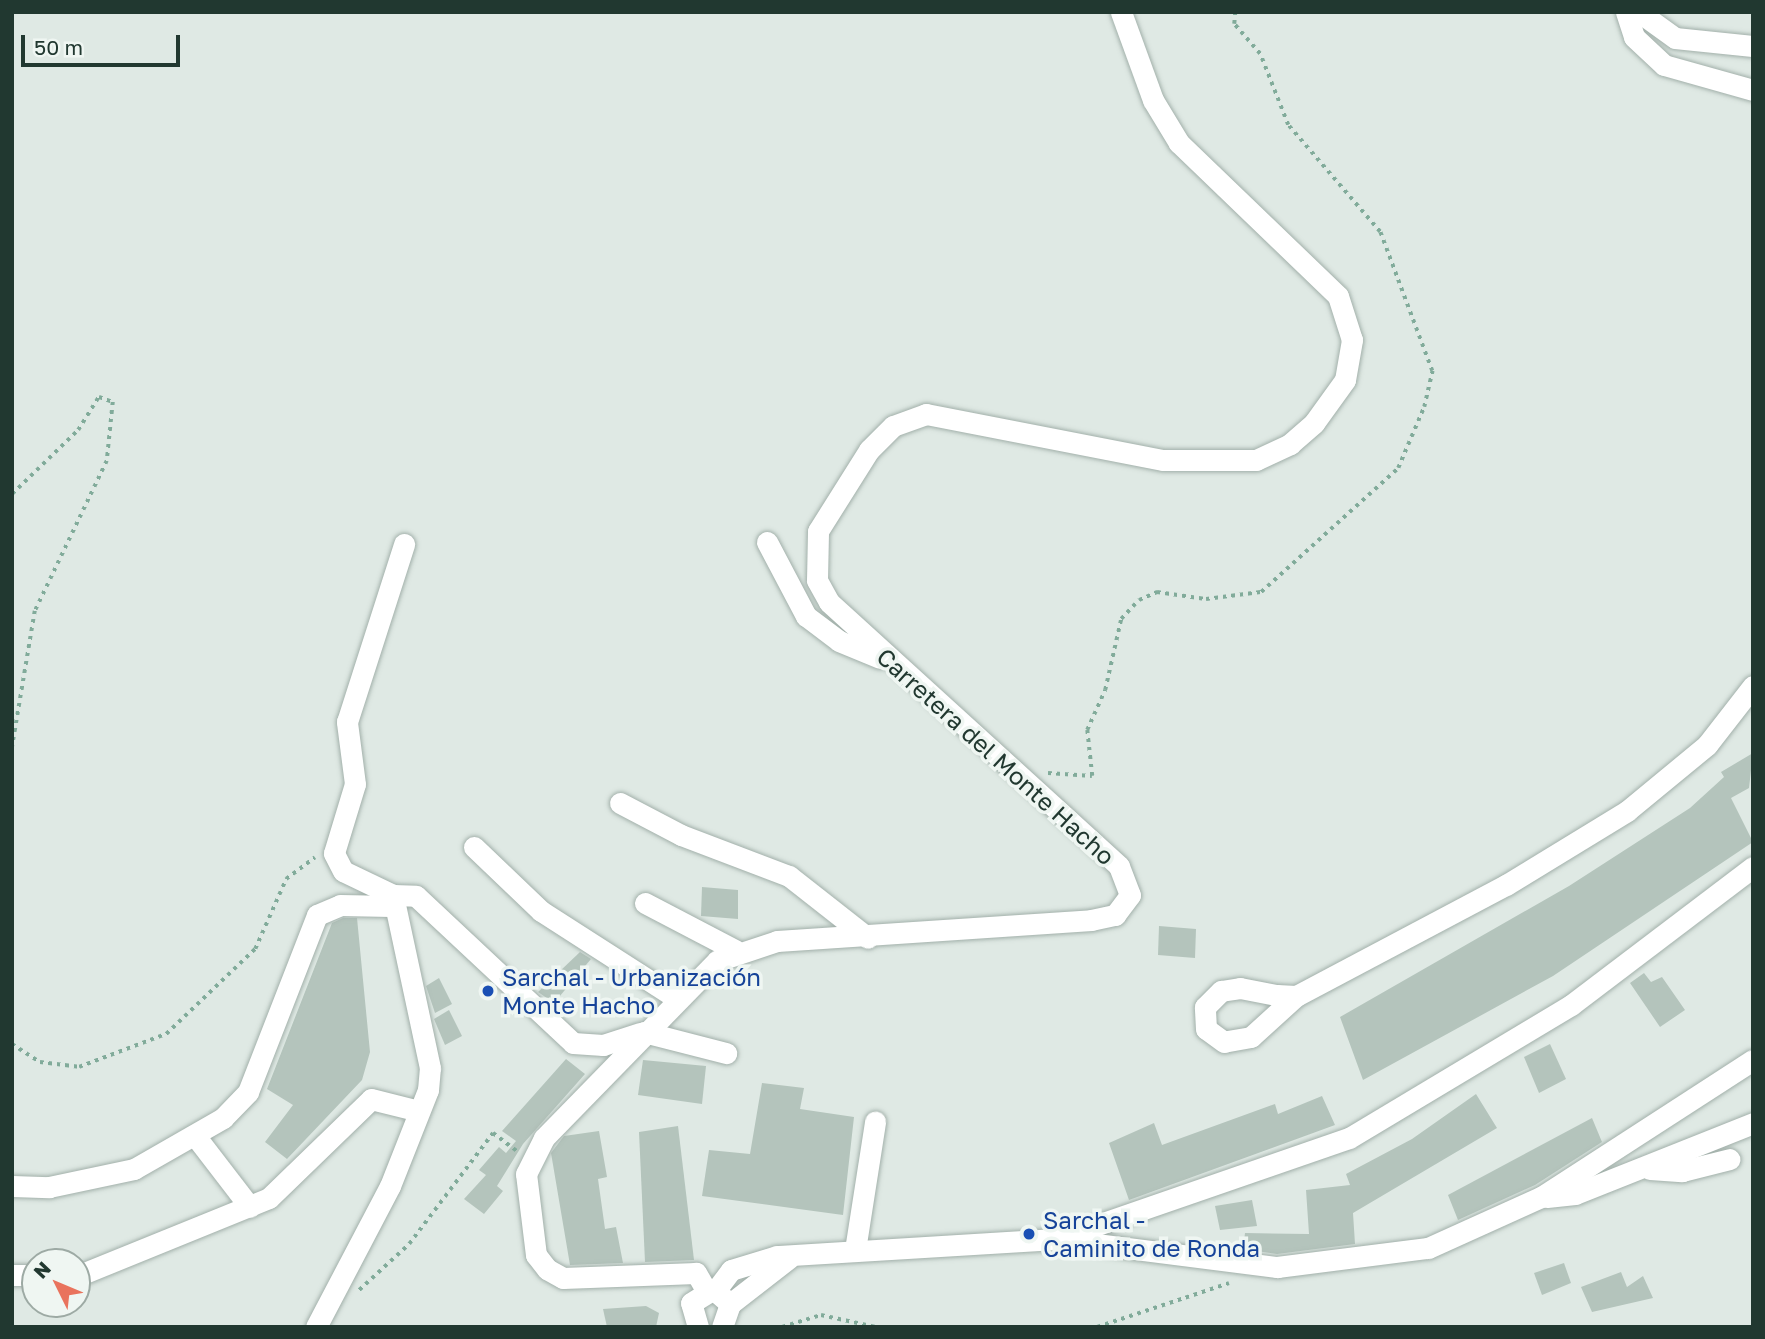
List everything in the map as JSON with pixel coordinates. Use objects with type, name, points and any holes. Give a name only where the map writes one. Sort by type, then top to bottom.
[{"type":"street","name":"Carretera del Monte Hacho","points":[[529,1160],[644,1032],[735,950],[777,941],[868,938],[1091,920],[1115,915],[1130,895],[1119,866],[829,603],[814,555],[830,508],[869,450],[893,426],[926,414],[1163,460],[1256,460],[1290,444],[1314,423],[1345,380],[1352,340],[1338,296],[1179,143],[1153,100],[1121,12]]},
{"type":"street","points":[[1626,12],[1634,37],[1664,65],[1753,90]]},
{"type":"street","points":[[1639,12],[1675,38],[1753,46]]},
{"type":"street","points":[[767,542],[806,616],[839,641],[895,664]]},
{"type":"street","points":[[316,1327],[390,1186],[419,1111],[430,1068],[392,901],[343,871],[334,853],[355,783],[346,722],[404,544]]},
{"type":"street","points":[[1296,996],[1506,885],[1627,811],[1707,746],[1753,686]]},
{"type":"street","points":[[620,803],[681,835],[789,876],[868,938]]},
{"type":"street","points":[[474,847],[541,911],[678,999]]},
{"type":"street","points":[[1057,1240],[1390,1117],[1571,1005],[1753,867]]},
{"type":"street","points":[[12,1186],[98,1179],[196,1137],[248,1092],[317,915],[340,905],[392,901],[416,896],[543,1020],[581,1046],[601,1066],[599,1080]]},
{"type":"street","points":[[645,903],[735,950]]},
{"type":"street","points":[[581,1046],[644,1032],[726,1053]]},
{"type":"street","points":[[698,1327],[690,1310],[721,1310],[794,1255],[1057,1240],[1290,1266],[1427,1248],[1541,1197],[1753,1060]]},
{"type":"street","points":[[91,1270],[250,1207],[305,1169],[361,1104],[382,1098],[419,1111]]},
{"type":"street","points":[[855,1250],[875,1122]]},
{"type":"street","points":[[1541,1197],[1575,1194],[1750,1127]]},
{"type":"street","points":[[196,1137],[250,1207]]},
{"type":"street","points":[[1642,1168],[1682,1171],[1730,1159]]},
{"type":"street","points":[[529,1160],[532,1236],[547,1269],[564,1278],[696,1273],[721,1310]]},
{"type":"path","points":[[12,494],[78,430],[99,397],[113,401],[107,461],[59,551],[33,621],[12,748]]},
{"type":"path","points":[[12,1044],[40,1062],[79,1067],[166,1034],[255,949],[294,869],[334,853]]},
{"type":"path","points":[[334,1297],[380,1275],[493,1133],[529,1160]]},
{"type":"path","points":[[1097,1327],[1237,1281]]},
{"type":"path","points":[[782,1327],[821,1315],[876,1327]]},
{"type":"building","points":[[1753,753],[1749,788],[1731,798],[1753,842],[1553,976],[1363,1080],[1340,1017],[1569,886],[1690,808],[1724,777],[1721,772]]},
{"type":"building","points":[[702,887],[738,890],[738,919],[701,916]]},
{"type":"building","points":[[343,918],[357,918],[370,1052],[362,1080],[287,1159],[265,1142],[293,1105],[267,1089],[332,923]]},
{"type":"building","points":[[1159,926],[1196,929],[1195,958],[1158,955]]},
{"type":"building","points":[[580,952],[591,959],[554,1003],[538,992]]},
{"type":"building","points":[[1644,973],[1651,982],[1662,977],[1685,1010],[1660,1027],[1630,983]]},
{"type":"building","points":[[439,978],[452,1004],[435,1013],[426,986]]},
{"type":"building","points":[[449,1010],[462,1036],[445,1045],[434,1019]]},
{"type":"building","points":[[1550,1044],[1566,1079],[1539,1093],[1524,1057]]},
{"type":"building","points":[[566,1059],[585,1074],[523,1144],[497,1186],[503,1191],[484,1214],[464,1199],[486,1175],[479,1170],[499,1147],[506,1153],[516,1141],[502,1131]]},
{"type":"building","points":[[643,1060],[706,1066],[702,1104],[638,1095]]},
{"type":"building","points":[[762,1083],[804,1088],[800,1109],[854,1117],[843,1215],[702,1196],[709,1150],[750,1154]]},
{"type":"building","points":[[1476,1094],[1497,1128],[1353,1213],[1355,1244],[1277,1254],[1243,1249],[1245,1233],[1309,1234],[1306,1190],[1350,1185],[1346,1174],[1412,1139]]},
{"type":"building","points":[[1322,1096],[1335,1125],[1129,1200],[1109,1143],[1154,1123],[1162,1145],[1275,1104],[1278,1114]]},
{"type":"building","points":[[1592,1118],[1602,1142],[1535,1185],[1458,1220],[1448,1195]]},
{"type":"building","points":[[678,1126],[694,1260],[645,1262],[639,1132]]},
{"type":"building","points":[[599,1131],[607,1177],[598,1179],[605,1229],[616,1227],[623,1263],[570,1265],[551,1153],[564,1136]]},
{"type":"building","points":[[1252,1200],[1257,1226],[1220,1230],[1215,1206]]},
{"type":"building","points":[[1564,1263],[1571,1283],[1542,1295],[1534,1273]]},
{"type":"building","points":[[1621,1272],[1627,1287],[1643,1276],[1653,1298],[1592,1312],[1581,1287]]},
{"type":"building","points":[[646,1306],[659,1313],[656,1327],[607,1327],[603,1309]]},
{"type":"place","name":"Sarchal - Urbanización Monte Hacho","points":[[488,991]]},
{"type":"place","name":"Sarchal - Caminito de Ronda","points":[[1029,1234]]}]
